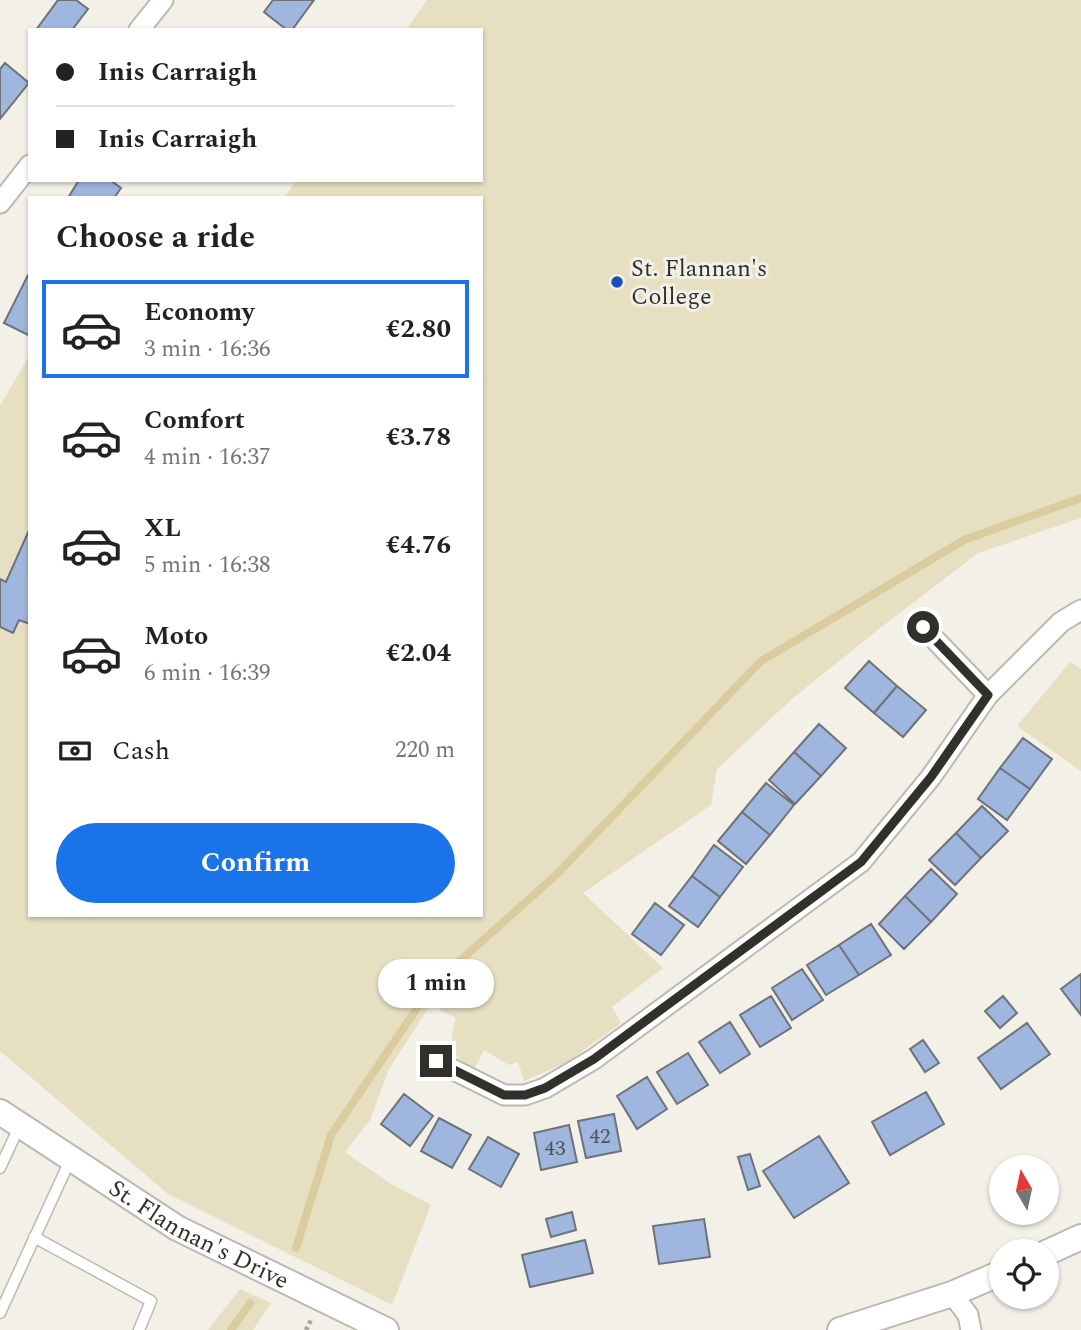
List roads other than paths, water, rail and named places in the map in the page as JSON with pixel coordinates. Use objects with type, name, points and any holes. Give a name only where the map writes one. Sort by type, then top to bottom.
[{"type":"street","points":[[141,28],[163,0]]},
{"type":"street","points":[[0,203],[28,168]]},
{"type":"street","points":[[436,1061],[504,1095],[525,1095],[545,1088],[594,1059],[861,862],[931,777],[988,695],[1061,622],[1081,610]]},
{"type":"street","points":[[923,627],[988,695]]},
{"type":"street","name":"St. Flannan's Drive","points":[[0,1100],[10,1118],[177,1228],[380,1329]]},
{"type":"street","points":[[1059,1247],[1081,1237]]},
{"type":"street","points":[[840,1330],[952,1294],[989,1278]]},
{"type":"street","points":[[952,1294],[968,1315],[971,1330]]},
{"type":"lane","points":[[0,1168],[10,1118]]},
{"type":"lane","points":[[0,1313],[71,1157]]},
{"type":"lane","points":[[34,1237],[151,1301],[139,1330]]},
{"type":"waterway","points":[[296,1248],[331,1135],[432,986],[556,875],[761,661],[964,540],[1081,498]]},
{"type":"waterway","points":[[231,1330],[250,1303]]},
{"type":"place","name":"St. Flannan's College","points":[[617,282]]}]
